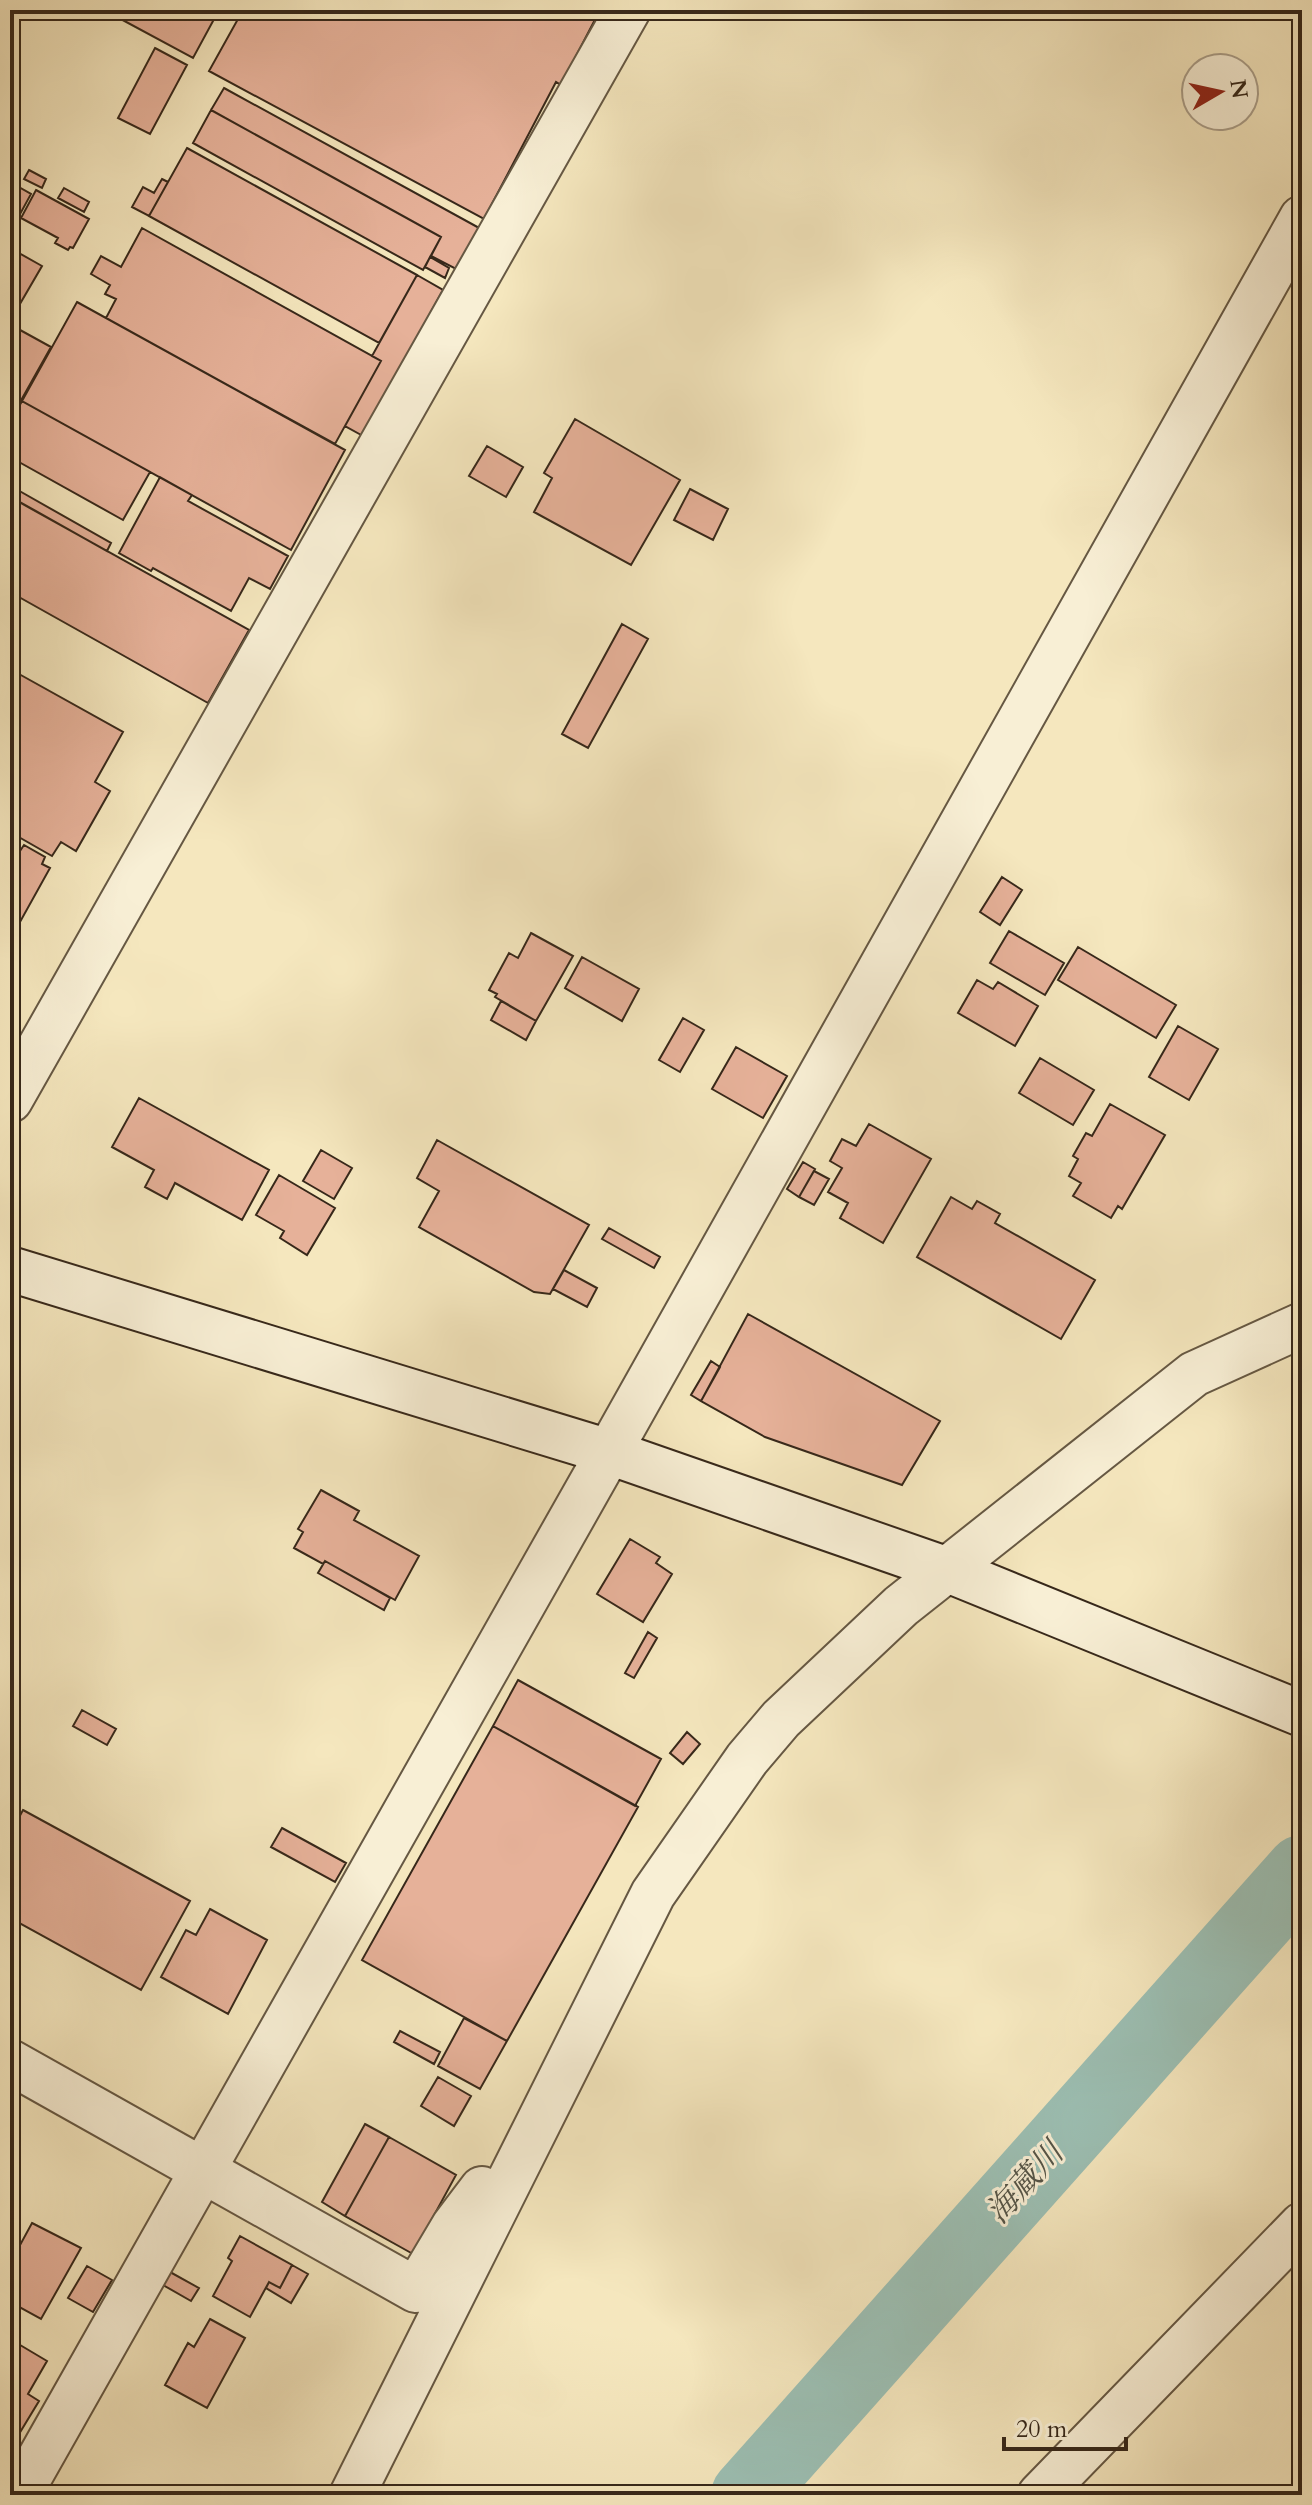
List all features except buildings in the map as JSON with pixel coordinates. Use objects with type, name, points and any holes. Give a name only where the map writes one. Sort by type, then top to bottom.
[{"type":"street","points":[[10,1100],[628,10]]},
{"type":"street","points":[[19,2495],[1302,218]]},
{"type":"street","points":[[10,1269],[609,1452],[948,1570],[1302,1714]]},
{"type":"street","points":[[352,2495],[653,1894],[747,1759],[781,1719],[889,1617],[1194,1374],[1302,1325]]},
{"type":"street","points":[[10,2062],[416,2290],[454,2226],[555,2091]]},
{"type":"street","points":[[1040,2495],[1302,2225]]},
{"type":"waterway","name":"海蔵川","points":[[747,2495],[1302,1871]]}]
